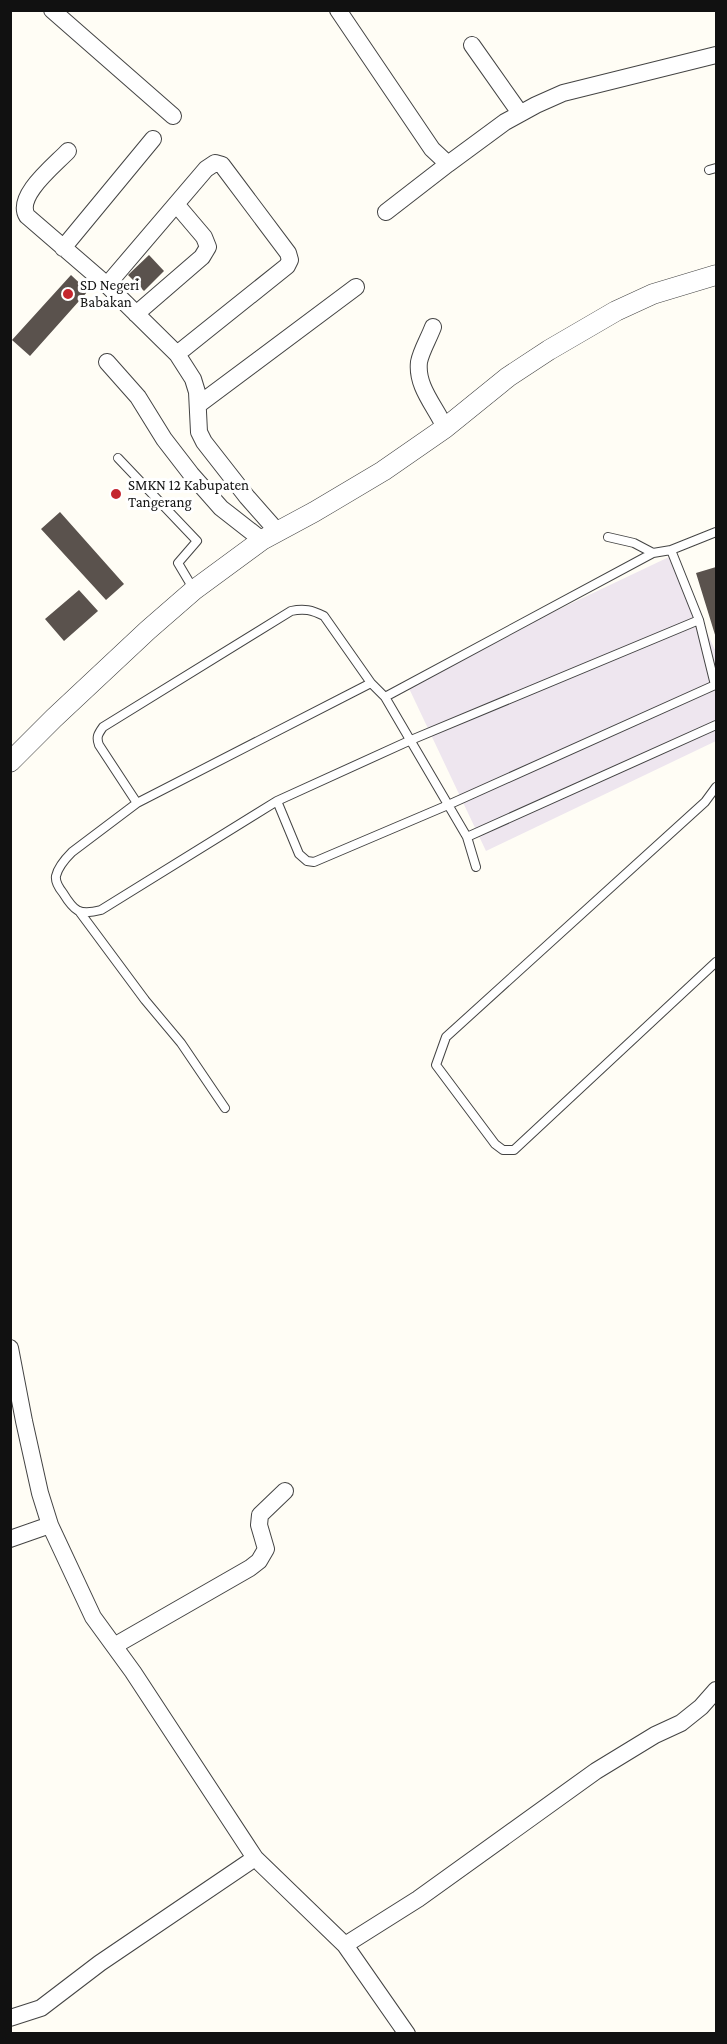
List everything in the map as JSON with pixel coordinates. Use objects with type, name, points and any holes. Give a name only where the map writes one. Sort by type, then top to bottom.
[{"type":"street","points":[[52,10],[172,116]]},
{"type":"street","points":[[338,10],[432,149],[448,164]]},
{"type":"street","points":[[472,45],[520,113]]},
{"type":"street","points":[[386,212],[504,122],[520,113],[563,93],[717,55]]},
{"type":"street","points":[[63,249],[153,139]]},
{"type":"street","points":[[68,151],[28,194],[23,206],[27,216],[107,285],[177,354],[193,379],[198,405],[199,432],[204,442],[247,497],[270,536]]},
{"type":"street","points":[[107,285],[206,169],[211,164],[219,163],[288,253],[290,260],[287,266],[177,354]]},
{"type":"street","points":[[136,314],[202,257],[208,248],[204,237],[176,204]]},
{"type":"street","points":[[10,762],[194,590],[270,536],[383,471],[445,428],[508,377],[549,350],[616,311],[653,294],[717,275]]},
{"type":"street","points":[[198,405],[356,288]]},
{"type":"street","points":[[433,327],[419,362],[422,386],[445,428]]},
{"type":"street","points":[[107,362],[138,397],[164,439],[191,474],[229,515],[270,536]]},
{"type":"street","points":[[10,1348],[40,1493],[50,1525],[93,1617],[177,1738],[255,1858],[345,1945],[407,2034]]},
{"type":"street","points":[[114,1646],[259,1561],[266,1549],[259,1525],[260,1515],[285,1491]]},
{"type":"street","points":[[10,1539],[50,1525]]},
{"type":"street","points":[[345,1945],[418,1899],[596,1771],[681,1723],[717,1690]]},
{"type":"street","points":[[10,2018],[40,2008],[100,1963],[255,1858]]},
{"type":"lane","points":[[118,458],[197,541],[178,563],[194,590]]},
{"type":"lane","points":[[385,697],[653,553],[671,550],[717,532]]},
{"type":"lane","points":[[608,537],[634,543],[653,553]]},
{"type":"lane","points":[[277,801],[299,854],[307,861],[314,862],[716,689],[699,620],[671,550]]},
{"type":"lane","points":[[137,803],[99,745],[97,739],[103,727],[291,611],[314,610],[324,616],[371,683],[385,697],[466,837],[476,867]]},
{"type":"lane","points":[[371,683],[137,803],[72,852],[60,867],[56,875],[57,884],[72,908],[85,913],[101,910],[245,818],[277,801],[411,740],[699,620]]},
{"type":"lane","points":[[466,837],[717,725]]},
{"type":"lane","points":[[717,787],[705,802],[446,1037],[436,1065],[495,1144],[503,1150],[514,1150],[717,962]]},
{"type":"lane","points":[[78,911],[145,1000],[181,1043],[225,1108]]},
{"type":"shaded area","points":[[671,556],[716,652],[716,741],[486,851],[406,682]]},
{"type":"building","points":[[149,255],[164,271],[144,291],[128,275]]},
{"type":"building","points":[[71,275],[88,291],[30,356],[12,340]]},
{"type":"building","points":[[60,512],[124,584],[106,600],[41,529]]},
{"type":"building","points":[[716,567],[716,638],[696,573]]},
{"type":"building","points":[[79,590],[98,611],[64,641],[45,619]]},
{"type":"place","name":"SD Negeri Babakan","points":[[68,294]]},
{"type":"place","name":"SMKN 12 Kabupaten Tangerang","points":[[116,494]]}]
